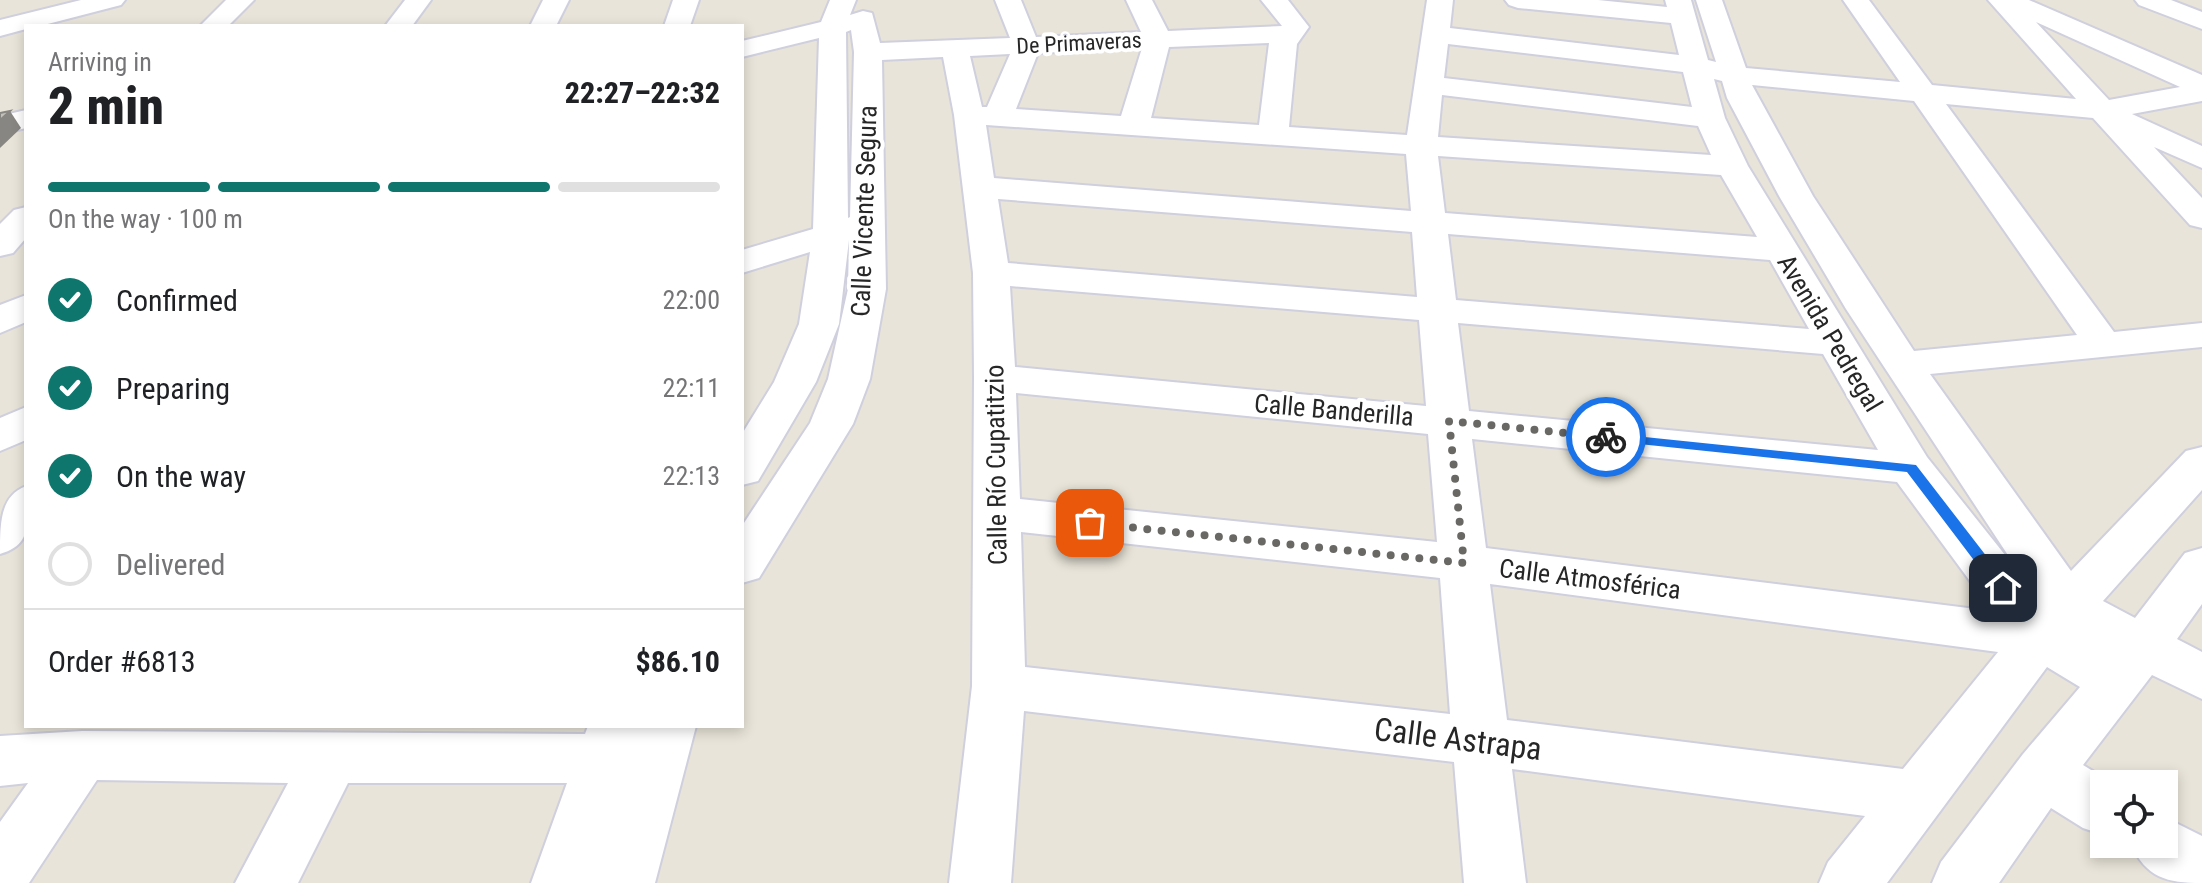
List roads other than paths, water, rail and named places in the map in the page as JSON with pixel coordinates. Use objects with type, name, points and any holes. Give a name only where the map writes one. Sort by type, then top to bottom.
[{"type":"street","points":[[0,27],[25,0]]},
{"type":"street","points":[[0,27],[112,0]]},
{"type":"street","points":[[215,24],[241,0]]},
{"type":"street","points":[[400,24],[418,0]]},
{"type":"street","points":[[544,24],[556,0]]},
{"type":"street","points":[[678,24],[686,0]]},
{"type":"street","points":[[1134,124],[1158,39],[1139,0]]},
{"type":"street","points":[[1273,135],[1283,43],[1296,27],[1274,0]]},
{"type":"street","points":[[1518,0],[1690,5]]},
{"type":"street","points":[[1856,0],[2103,344]]},
{"type":"street","points":[[2004,0],[2202,89]]},
{"type":"street","points":[[2004,0],[2202,218]]},
{"type":"street","points":[[2148,0],[2202,21]]},
{"type":"street","name":"Avenida Pedregal","points":[[1690,5],[1694,65],[1710,118],[1732,166],[1911,468],[2054,622],[2129,664],[2202,677]]},
{"type":"street","name":"Avenida Pedregal","points":[[1690,5],[1733,75],[1742,98],[1796,196],[1903,364],[2054,622]]},
{"type":"street","points":[[744,48],[846,11]]},
{"type":"street","name":"Calle Vicente Segura","points":[[744,467],[795,382],[819,324],[849,228],[868,52],[846,11]]},
{"type":"street","name":"Calle Vicente Segura","points":[[744,562],[831,424],[849,379],[867,289],[849,228],[846,11]]},
{"type":"street","points":[[1495,883],[1421,144],[1430,85],[1431,15],[1733,75],[1924,95],[2102,110],[2202,89]]},
{"type":"street","points":[[985,22],[1027,47],[983,116],[1732,166]]},
{"type":"street","name":"De Primaveras","points":[[868,52],[985,22],[1027,47],[1290,34]]},
{"type":"street","name":"Calle Río Cupatitzio","points":[[980,883],[999,686],[991,273],[978,187],[985,22]]},
{"type":"street","points":[[1430,85],[1710,118]]},
{"type":"street","points":[[2102,110],[2202,158]]},
{"type":"street","points":[[0,125],[24,119]]},
{"type":"street","points":[[978,187],[1780,250]]},
{"type":"street","points":[[744,261],[849,228]]},
{"type":"street","points":[[991,273],[1836,343]]},
{"type":"street","points":[[0,321],[24,307]]},
{"type":"street","points":[[1903,364],[2202,335]]},
{"type":"street","name":"Calle Banderilla","points":[[995,378],[1911,468]]},
{"type":"street","points":[[0,437],[24,422]]},
{"type":"street","points":[[1850,883],[2054,622],[2202,462]]},
{"type":"street","name":"Calle Atmosférica","points":[[996,513],[2054,622]]},
{"type":"street","points":[[1963,883],[2043,772],[2202,566]]},
{"type":"street","name":"Calle Astrapa","points":[[999,686],[1481,741],[1916,797]]},
{"type":"street","points":[[624,883],[667,728]]},
{"type":"street","points":[[0,761],[216,742],[331,759],[533,742],[610,742],[562,883]]},
{"type":"street","points":[[0,873],[82,755]]},
{"type":"street","points":[[266,883],[331,759]]},
{"type":"street","points":[[2043,772],[2090,801]]},
{"type":"street","points":[[2178,854],[2202,869]]}]
